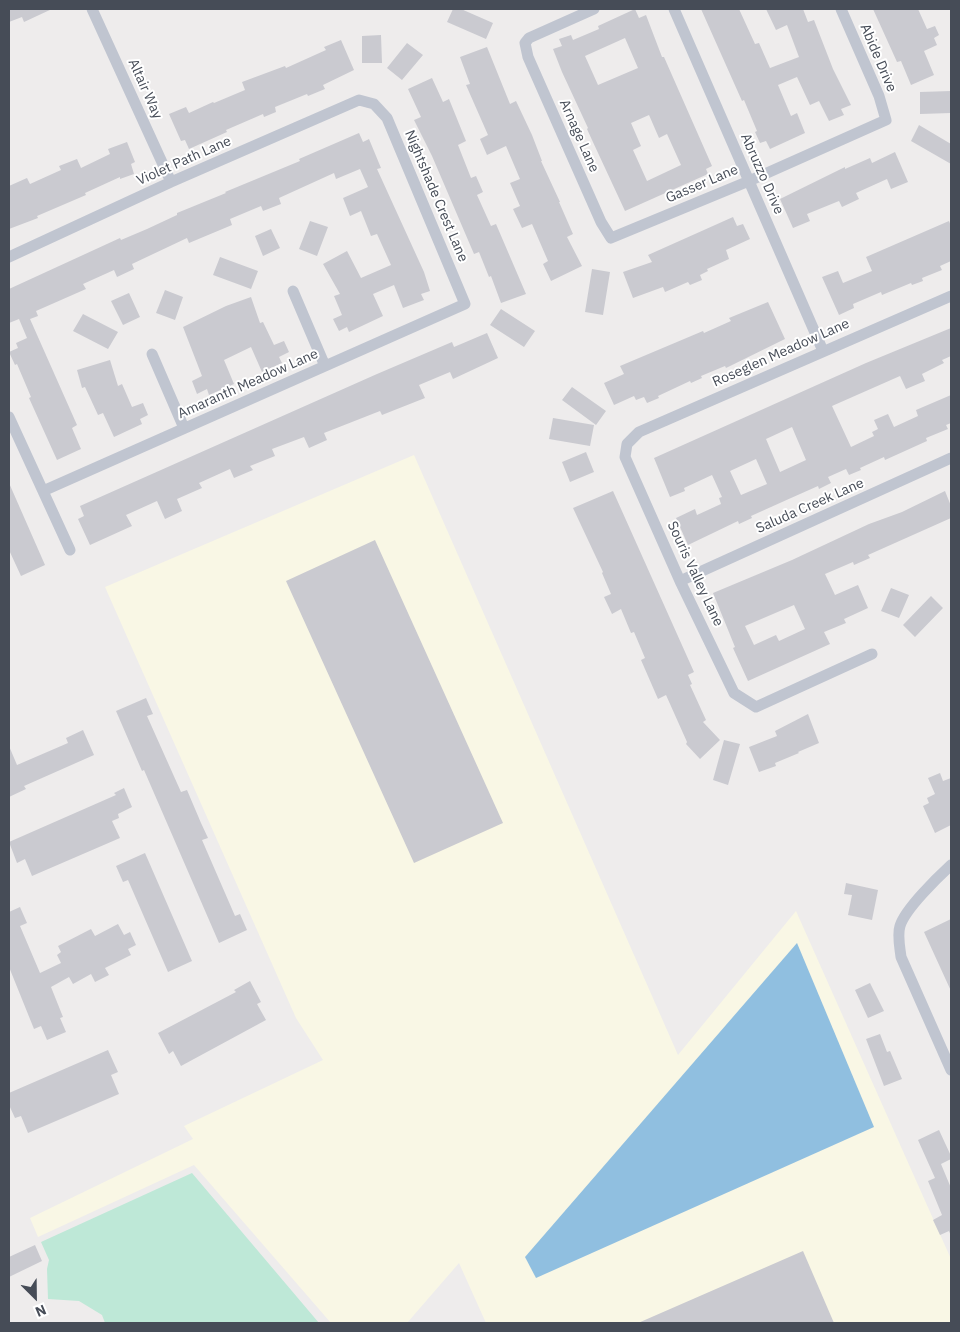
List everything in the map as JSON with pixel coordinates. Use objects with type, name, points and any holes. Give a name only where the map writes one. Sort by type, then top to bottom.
[{"type":"street","name":"Altair Way","points":[[92,9],[171,182]]},
{"type":"street","name":"Arnage Lane","points":[[594,9],[529,38],[525,43],[528,57],[601,222],[611,238]]},
{"type":"street","name":"Abruzzo Drive","points":[[674,9],[823,351]]},
{"type":"street","name":"Abide Drive","points":[[842,9],[879,96],[886,120]]},
{"type":"street","name":"Violet Path Lane","points":[[9,257],[171,182],[359,100],[374,104]]},
{"type":"street","name":"Nightshade Crest Lane","points":[[374,104],[387,118],[465,304]]},
{"type":"street","name":"Gasser Lane","points":[[611,238],[749,181],[886,120]]},
{"type":"street","points":[[293,291],[325,366]]},
{"type":"street","name":"Roseglen Meadow Lane","points":[[627,444],[639,432],[951,296]]},
{"type":"street","name":"Amaranth Meadow Lane","points":[[44,491],[465,304]]},
{"type":"street","points":[[152,354],[184,428]]},
{"type":"street","points":[[9,417],[70,550]]},
{"type":"street","name":"Souris Valley Lane","points":[[627,444],[625,457],[680,580],[734,693],[756,707],[872,654]]},
{"type":"street","name":"Saluda Creek Lane","points":[[680,580],[951,458]]},
{"type":"street","points":[[951,865],[907,912],[900,926],[900,938],[901,958],[951,1070]]},
{"type":"shaded area","points":[[414,455],[678,1055],[796,911],[951,1259],[951,1323],[486,1323],[459,1263],[407,1323],[331,1323],[194,1165],[38,1237],[30,1218],[193,1139],[184,1126],[323,1060],[296,1018],[105,587]]},
{"type":"green space","points":[[192,1173],[319,1323],[105,1323],[102,1315],[79,1301],[48,1299],[47,1269],[49,1260],[41,1242]]},
{"type":"water","points":[[797,943],[874,1127],[536,1278],[525,1257]]},
{"type":"building","points":[[9,9],[52,9],[24,22],[22,17],[9,22]]},
{"type":"building","points":[[453,9],[461,9],[493,23],[486,39],[447,22]]},
{"type":"building","points":[[635,9],[639,18],[646,15],[662,57],[664,57],[712,166],[706,169],[708,174],[625,211],[553,49],[562,46],[559,39],[571,35],[573,40],[599,29],[598,26]],"holes":[[[625,38],[638,68],[598,85],[585,56]],[[649,115],[659,138],[667,134],[681,165],[647,181],[633,150],[641,146],[631,123]]]},
{"type":"building","points":[[701,9],[739,9],[755,44],[759,43],[770,68],[799,57],[787,25],[776,30],[766,9],[803,9],[808,22],[814,20],[833,69],[851,105],[841,109],[844,115],[829,121],[819,101],[810,105],[797,77],[778,85],[791,116],[797,113],[805,133],[770,149],[766,141],[760,143],[744,100],[742,101]]},
{"type":"building","points":[[873,9],[918,9],[927,29],[935,26],[939,35],[934,38],[937,45],[924,51],[934,75],[911,85],[901,61],[897,62]]},
{"type":"building","points":[[381,35],[382,63],[362,63],[362,36]]},
{"type":"building","points":[[341,40],[354,70],[323,85],[325,89],[275,107],[276,112],[264,117],[263,114],[189,149],[185,140],[181,141],[169,114],[186,107],[189,113],[245,90],[242,82],[285,66],[286,68],[326,50],[324,47]]},
{"type":"building","points":[[407,43],[423,55],[402,80],[387,68]]},
{"type":"building","points":[[487,47],[510,104],[516,101],[532,135],[541,161],[573,234],[567,237],[582,266],[551,281],[543,264],[548,261],[532,224],[522,228],[513,209],[520,206],[510,183],[520,179],[506,146],[487,155],[480,139],[488,135],[466,85],[470,84],[460,57]]},
{"type":"building","points":[[432,78],[443,102],[449,99],[466,141],[458,145],[471,178],[476,176],[483,192],[477,195],[491,226],[496,224],[526,294],[501,303],[491,276],[489,277],[479,252],[474,254],[432,156],[414,120],[421,117],[408,89]]},
{"type":"building","points":[[951,91],[951,113],[920,114],[920,92]]},
{"type":"building","points":[[919,125],[951,144],[951,164],[911,141]]},
{"type":"building","points":[[359,133],[363,142],[369,139],[381,168],[377,169],[424,272],[430,291],[421,294],[424,300],[403,308],[394,285],[373,294],[383,316],[349,332],[347,327],[339,331],[333,319],[342,315],[334,296],[340,294],[323,264],[347,251],[361,278],[391,265],[377,234],[371,236],[361,211],[350,216],[343,198],[368,187],[360,169],[336,179],[334,173],[279,198],[281,204],[263,211],[261,206],[230,219],[232,225],[189,243],[187,238],[132,264],[134,269],[117,277],[114,270],[83,284],[86,289],[36,311],[38,316],[30,319],[77,425],[72,428],[81,449],[57,460],[29,398],[31,397],[17,364],[15,365],[9,352],[18,348],[16,343],[27,338],[19,319],[9,323],[9,289],[120,238],[121,240],[147,229],[177,215],[177,213],[300,161],[299,159]]},
{"type":"building","points":[[127,142],[135,162],[131,164],[134,174],[120,179],[120,177],[85,193],[86,195],[37,216],[38,218],[9,229],[9,186],[27,178],[30,184],[61,170],[59,166],[77,159],[81,168],[110,154],[108,149]]},
{"type":"building","points":[[895,152],[908,182],[891,189],[887,179],[856,193],[859,199],[842,207],[839,201],[807,214],[810,221],[793,228],[780,199],[845,167],[845,169],[870,158],[872,163]]},
{"type":"building","points":[[733,217],[737,226],[743,224],[750,239],[726,250],[729,259],[707,269],[708,271],[700,275],[702,280],[690,285],[688,282],[665,292],[663,287],[633,298],[623,272],[652,262],[648,255]]},
{"type":"building","points":[[310,221],[328,227],[317,256],[299,249]]},
{"type":"building","points":[[949,221],[951,226],[951,261],[940,266],[942,270],[922,278],[923,281],[912,285],[911,283],[882,295],[881,292],[853,304],[854,308],[839,315],[822,277],[838,271],[843,283],[872,271],[866,257]]},
{"type":"building","points":[[271,229],[280,248],[263,256],[255,236]]},
{"type":"building","points":[[220,257],[258,271],[251,289],[213,275]]},
{"type":"building","points":[[592,269],[610,272],[603,315],[585,312]]},
{"type":"building","points":[[165,290],[183,297],[175,320],[156,313]]},
{"type":"building","points":[[129,293],[140,317],[123,325],[111,301]]},
{"type":"building","points":[[251,297],[260,323],[263,322],[274,345],[284,341],[289,352],[279,357],[282,363],[262,372],[251,347],[224,360],[234,384],[209,395],[207,389],[197,394],[192,381],[202,376],[183,327],[226,306]]},
{"type":"building","points":[[768,302],[785,339],[726,368],[725,366],[701,376],[702,378],[691,383],[690,381],[647,403],[644,397],[636,400],[634,396],[614,405],[604,383],[624,374],[620,366],[703,331],[704,333],[731,321],[729,318]]},
{"type":"building","points":[[501,309],[535,331],[524,347],[490,325]]},
{"type":"building","points":[[83,314],[118,332],[108,349],[73,331]]},
{"type":"building","points":[[951,328],[951,356],[942,360],[944,363],[922,374],[925,381],[906,389],[900,376],[832,406],[851,447],[874,436],[872,432],[878,429],[874,420],[888,414],[894,427],[918,416],[916,410],[951,395],[951,423],[946,425],[948,429],[926,438],[927,441],[885,460],[884,457],[849,475],[846,469],[828,477],[831,483],[819,489],[818,486],[751,516],[752,518],[739,524],[738,521],[688,545],[676,518],[695,509],[697,515],[721,504],[719,498],[722,497],[712,475],[684,488],[685,491],[670,497],[654,458],[866,363]],"holes":[[[792,427],[806,460],[780,472],[766,439]],[[756,459],[767,484],[741,495],[730,471]]]},
{"type":"building","points":[[487,333],[498,358],[453,379],[450,372],[419,385],[425,398],[382,415],[380,411],[324,433],[327,440],[309,448],[304,437],[272,449],[275,456],[250,466],[253,470],[234,478],[230,469],[199,483],[202,488],[177,499],[182,511],[165,519],[157,501],[126,515],[132,526],[90,545],[78,519],[84,516],[80,506],[452,342],[454,347]]},
{"type":"building","points":[[110,360],[118,386],[122,384],[132,407],[143,403],[148,415],[140,419],[142,424],[114,437],[103,413],[98,415],[85,387],[82,388],[77,370]]},
{"type":"building","points":[[572,387],[606,411],[596,425],[562,400]]},
{"type":"building","points":[[553,418],[594,425],[590,446],[549,439]]},
{"type":"building","points":[[586,452],[594,472],[570,482],[562,462]]},
{"type":"building","points":[[9,483],[45,565],[21,576],[9,550]]},
{"type":"building","points":[[613,491],[694,672],[688,675],[692,684],[690,685],[706,720],[703,722],[720,740],[700,759],[686,744],[687,742],[666,695],[658,699],[641,660],[645,658],[634,632],[631,633],[621,609],[612,614],[604,597],[611,594],[603,572],[573,508]]},
{"type":"building","points":[[945,491],[951,506],[951,518],[868,555],[870,558],[854,565],[853,562],[825,574],[835,595],[858,585],[868,608],[844,619],[846,623],[824,632],[830,644],[748,681],[733,648],[735,647],[713,593],[792,560],[869,524],[902,512]],"holes":[[[794,605],[805,629],[779,641],[776,635],[754,645],[745,626]]]},
{"type":"building","points":[[375,540],[503,823],[414,863],[286,581]]},
{"type":"building","points":[[891,588],[909,595],[899,618],[881,611]]},
{"type":"building","points":[[931,596],[943,608],[915,637],[903,625]]},
{"type":"building","points":[[146,698],[153,714],[147,716],[181,792],[187,790],[208,838],[202,840],[235,916],[240,914],[247,930],[219,943],[144,770],[142,771],[116,711]]},
{"type":"building","points":[[808,714],[819,743],[775,763],[776,766],[759,772],[749,747],[777,736],[775,731]]},
{"type":"building","points":[[83,730],[94,755],[24,786],[26,789],[9,797],[9,746],[17,765],[68,743],[66,738]]},
{"type":"building","points":[[724,740],[740,744],[728,785],[713,780]]},
{"type":"building","points":[[940,773],[943,781],[951,778],[951,825],[935,833],[923,806],[929,803],[927,798],[935,794],[928,778]]},
{"type":"building","points":[[124,788],[132,807],[118,814],[119,818],[112,821],[120,838],[32,876],[25,859],[17,863],[9,842],[116,795],[114,793]]},
{"type":"building","points":[[145,853],[192,961],[168,972],[128,880],[123,882],[116,866]]},
{"type":"building","points":[[846,883],[878,890],[872,920],[848,915],[852,895],[844,894]]},
{"type":"building","points":[[20,907],[27,923],[20,926],[40,973],[61,963],[57,955],[61,952],[58,946],[91,929],[95,936],[118,924],[124,935],[130,932],[136,945],[128,949],[131,955],[105,968],[109,975],[95,982],[91,974],[73,984],[69,977],[51,987],[63,1017],[60,1018],[66,1032],[47,1040],[41,1026],[34,1029],[9,967],[9,912]]},
{"type":"building","points":[[951,919],[951,991],[924,932]]},
{"type":"building","points":[[250,981],[261,1002],[257,1004],[266,1020],[181,1066],[173,1051],[169,1054],[158,1033],[236,992],[234,990]]},
{"type":"building","points":[[870,983],[884,1011],[868,1018],[855,990]]},
{"type":"building","points":[[880,1034],[887,1052],[890,1051],[902,1079],[884,1086],[866,1039]]},
{"type":"building","points":[[108,1050],[118,1072],[111,1075],[119,1094],[28,1133],[21,1116],[15,1118],[9,1105],[9,1093]]},
{"type":"building","points":[[939,1130],[951,1156],[951,1159],[941,1164],[951,1188],[951,1236],[949,1231],[940,1235],[933,1220],[942,1215],[928,1181],[935,1178],[918,1140]]},
{"type":"building","points":[[35,1245],[42,1261],[9,1277],[9,1257]]},
{"type":"building","points":[[803,1251],[834,1323],[638,1323]]}]
